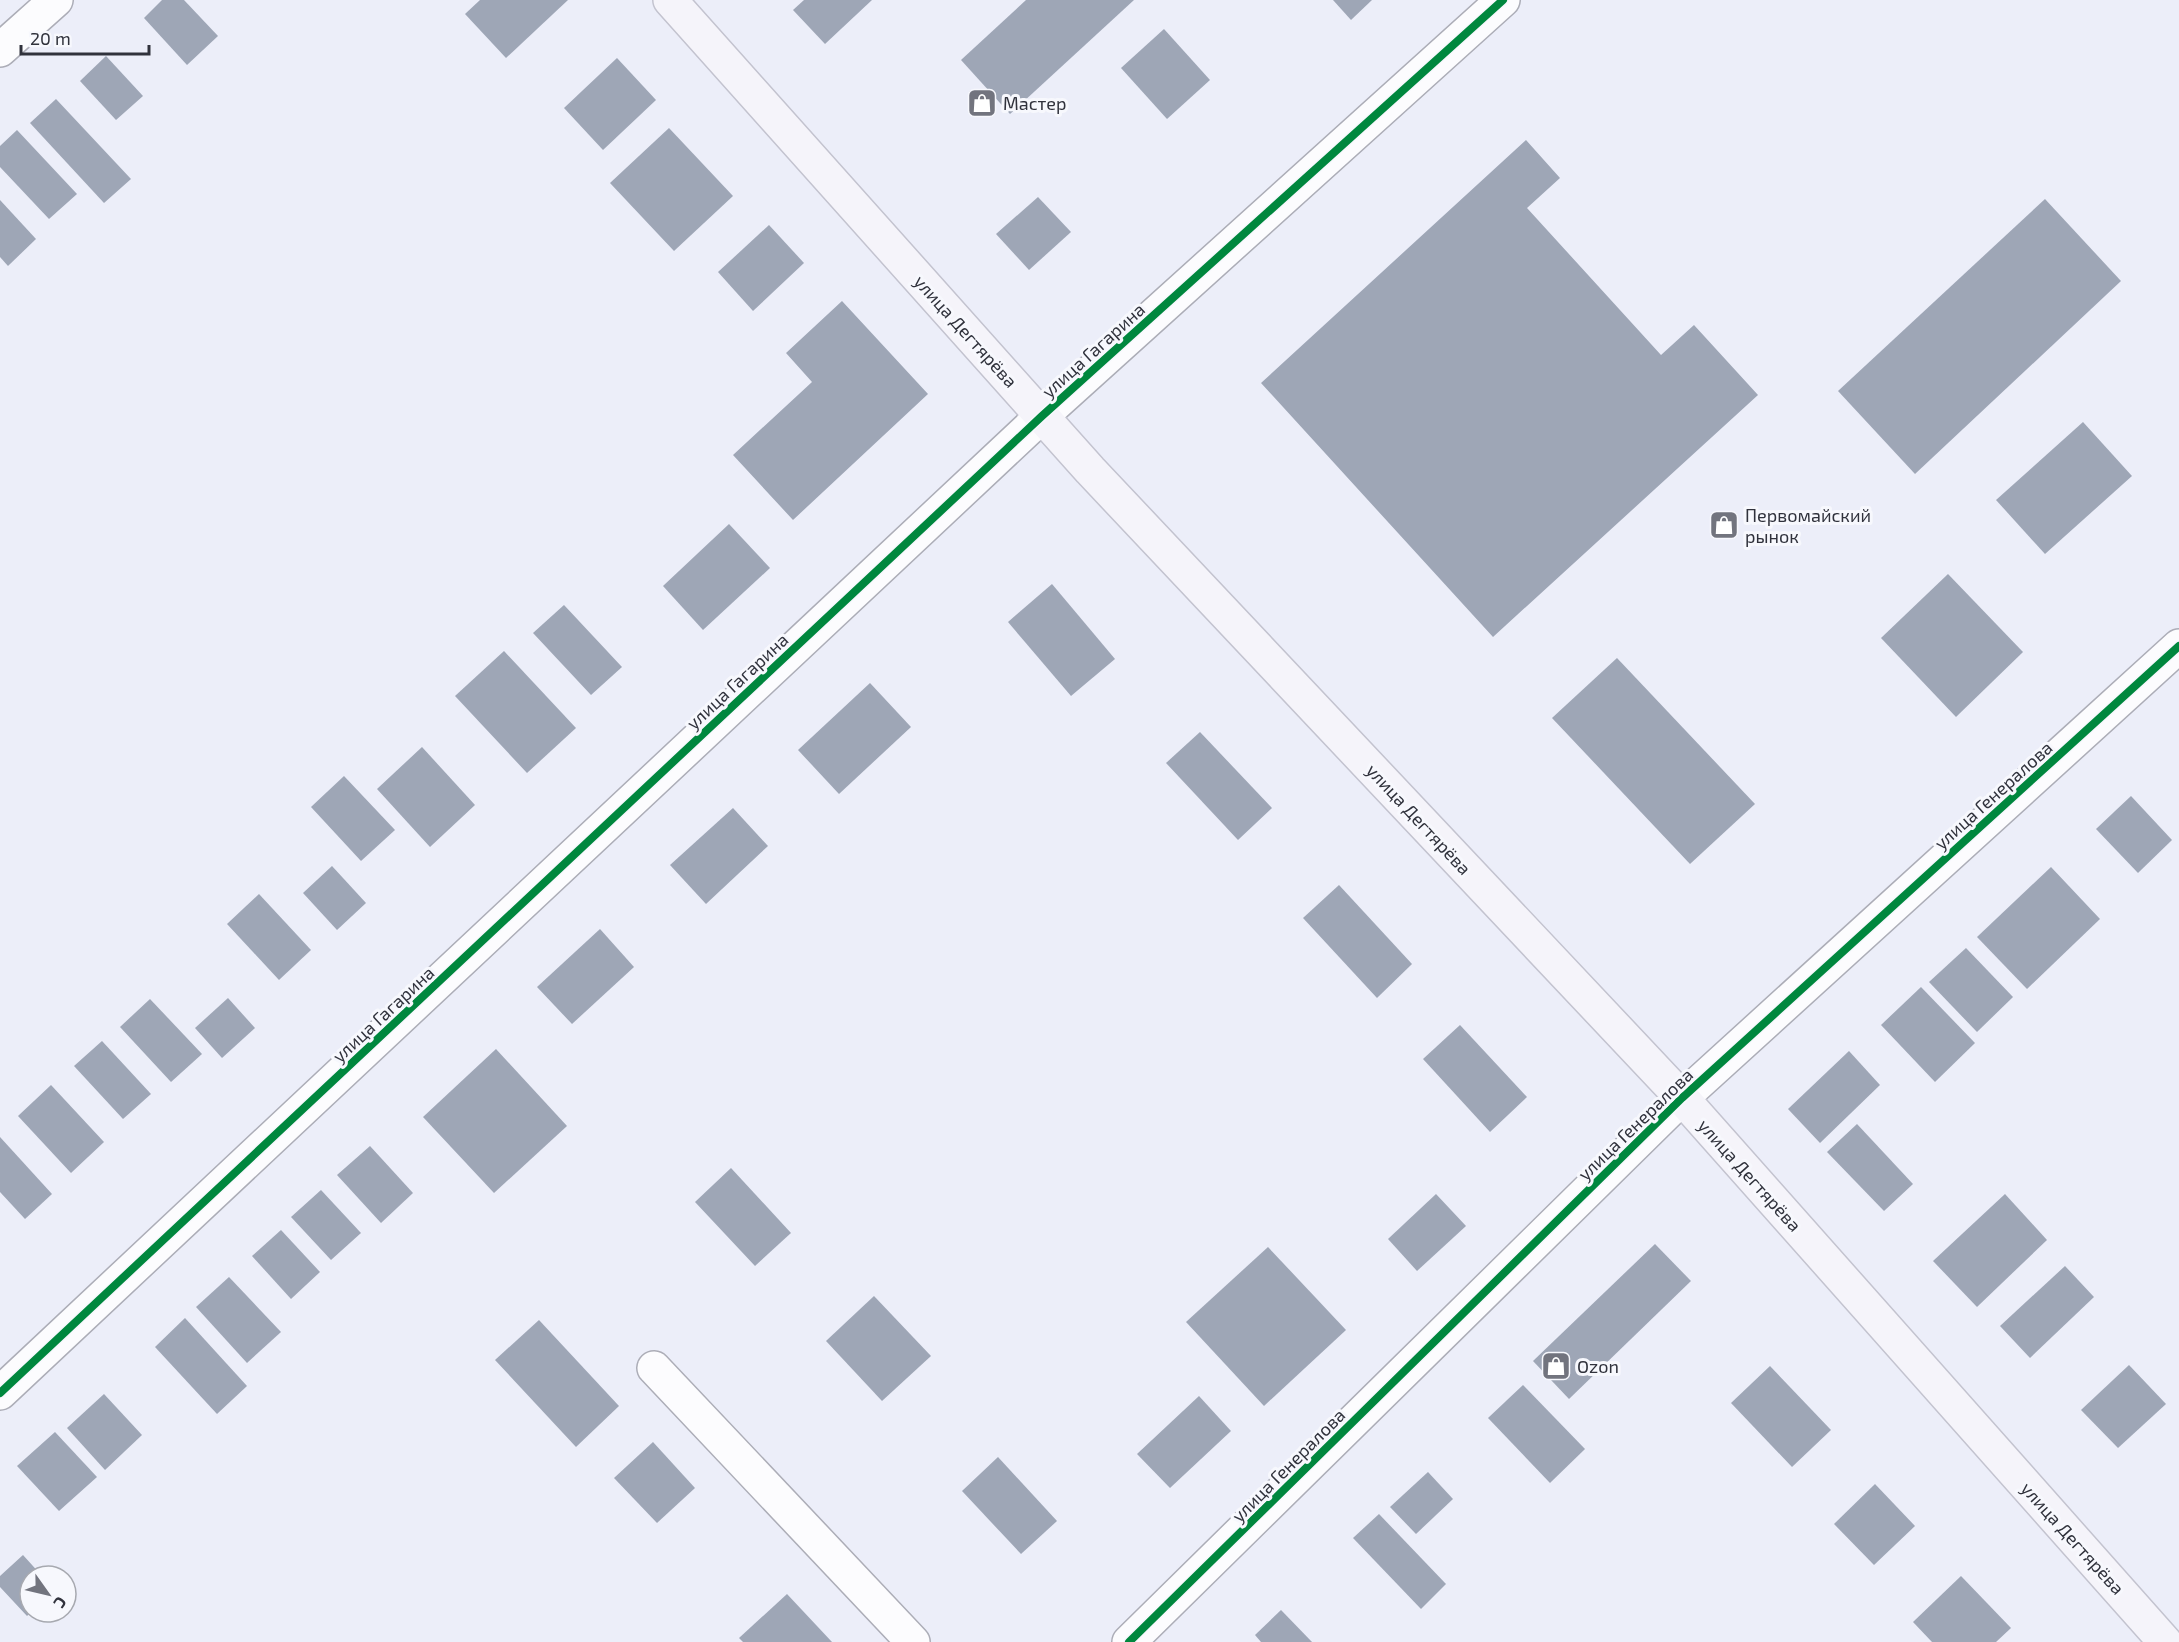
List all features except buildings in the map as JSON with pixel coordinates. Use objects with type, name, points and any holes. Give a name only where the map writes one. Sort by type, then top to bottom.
[{"type":"main road","name":"улица Дегтярёва","points":[[670,0],[1042,416],[1682,1098],[2165,1642]]},
{"type":"street","points":[[0,50],[56,0]]},
{"type":"street","name":"улица Гагарина","points":[[0,1393],[1042,416],[1503,0]]},
{"type":"street","name":"улица Генералова","points":[[1129,1642],[1682,1098],[2179,646]]},
{"type":"street","points":[[654,1368],[913,1642]]},
{"type":"cycle path","points":[[0,1393],[1042,416],[1503,0]]},
{"type":"cycle path","points":[[1129,1642],[1682,1098],[2179,646]]},
{"type":"place","name":"Мастер","points":[[982,103]]},
{"type":"place","name":"Первомайский рынок","points":[[1724,525]]},
{"type":"place","name":"Ozon","points":[[1556,1366]]}]
